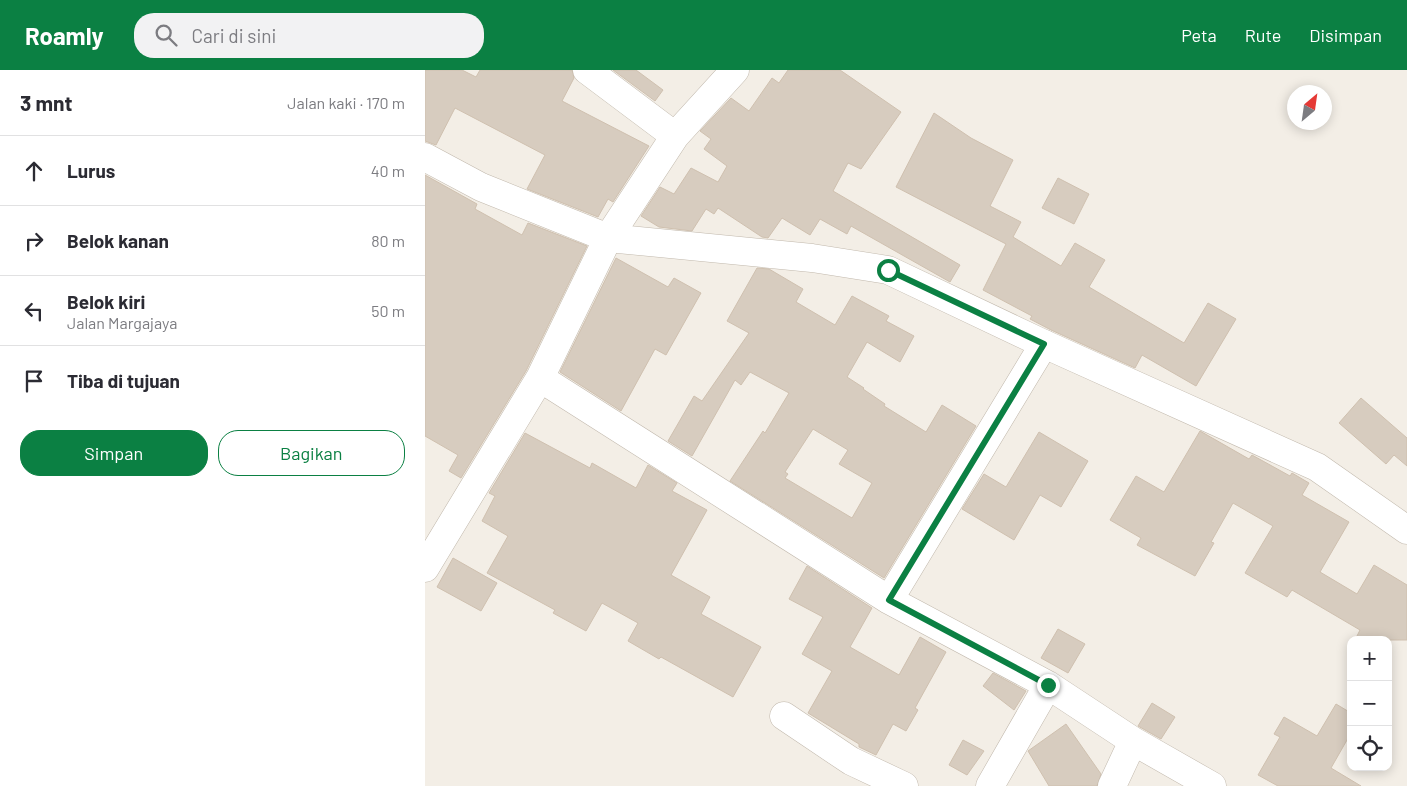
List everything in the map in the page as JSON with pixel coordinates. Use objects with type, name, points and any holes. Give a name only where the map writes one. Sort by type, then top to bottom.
[{"type":"street","points":[[587,70],[675,136]]},
{"type":"street","points":[[425,568],[540,378],[608,238],[675,136],[735,70]]},
{"type":"street","points":[[425,157],[481,187],[608,238],[812,258],[888,270],[1044,344],[1317,467],[1407,530]]},
{"type":"street","points":[[889,600],[1044,344]]},
{"type":"street","points":[[540,378],[889,600],[1048,685],[1133,741],[1212,786]]},
{"type":"street","points":[[990,786],[1048,685]]},
{"type":"street","points":[[784,716],[851,760],[904,786]]},
{"type":"street","points":[[1112,786],[1133,741]]},
{"type":"building","points":[[425,70],[462,70],[476,77],[480,70],[572,70],[574,78],[562,101],[649,146],[613,202],[608,199],[598,217],[527,189],[545,155],[455,108],[436,145],[425,141]]},
{"type":"building","points":[[613,70],[636,70],[663,90],[655,101]]},
{"type":"building","points":[[788,70],[840,70],[901,112],[861,169],[848,163],[833,191],[960,265],[950,282],[851,226],[847,234],[820,219],[810,235],[782,218],[768,238],[762,237],[718,208],[714,214],[706,209],[692,231],[659,227],[641,216],[660,187],[674,194],[691,168],[718,182],[727,166],[704,149],[711,139],[700,131],[731,98],[749,111],[772,78],[779,83]]},
{"type":"building","points":[[934,113],[971,138],[1013,160],[990,206],[1021,222],[1013,237],[1061,266],[1075,243],[1105,260],[1089,287],[1184,343],[1208,303],[1236,319],[1196,386],[1142,355],[1135,368],[1051,330],[1030,319],[1032,316],[983,290],[1006,244],[896,187]]},
{"type":"building","points":[[425,175],[477,204],[475,209],[522,235],[528,223],[587,246],[526,371],[461,478],[449,471],[458,455],[425,436]]},
{"type":"building","points":[[1058,178],[1089,194],[1074,224],[1042,208]]},
{"type":"building","points":[[616,258],[668,287],[674,278],[701,293],[666,355],[655,349],[621,411],[560,372]]},
{"type":"building","points":[[757,268],[769,269],[803,289],[796,302],[835,325],[852,296],[889,316],[886,321],[914,336],[900,362],[867,342],[847,377],[885,404],[884,406],[926,432],[942,405],[976,426],[884,578],[730,481],[763,431],[765,433],[789,393],[750,372],[741,385],[735,380],[692,456],[668,441],[694,396],[702,401],[749,333],[727,321]],"holes":[[[813,429],[848,450],[839,464],[872,483],[852,518],[785,478],[788,474],[785,472]]]},
{"type":"building","points":[[1361,398],[1407,438],[1407,466],[1394,455],[1386,464],[1339,423]]},
{"type":"building","points":[[1200,431],[1249,459],[1252,455],[1290,476],[1292,473],[1309,483],[1302,495],[1349,522],[1320,572],[1357,594],[1374,565],[1407,585],[1407,640],[1392,640],[1392,636],[1357,636],[1360,630],[1292,590],[1287,597],[1245,573],[1273,526],[1233,503],[1211,542],[1214,543],[1195,576],[1137,545],[1141,538],[1110,520],[1136,476],[1164,492]]},
{"type":"building","points":[[1039,432],[1088,461],[1061,507],[1040,495],[1014,540],[962,509],[984,474],[1006,487]]},
{"type":"building","points":[[525,433],[590,468],[592,463],[636,488],[648,465],[677,483],[672,491],[707,510],[671,575],[710,597],[701,614],[761,647],[733,697],[628,641],[638,623],[602,603],[586,631],[553,613],[555,610],[487,573],[508,536],[482,521],[495,496],[489,493]]},
{"type":"building","points":[[453,558],[497,583],[481,611],[437,587]]},
{"type":"building","points":[[807,566],[872,608],[850,647],[899,675],[920,637],[946,652],[915,708],[918,710],[906,731],[893,724],[876,755],[859,747],[859,744],[808,713],[832,671],[802,654],[823,617],[789,599]]},
{"type":"building","points":[[1058,629],[1085,644],[1068,673],[1041,658]]},
{"type":"building","points":[[993,673],[1026,691],[1014,710],[983,686]]},
{"type":"building","points":[[1152,703],[1175,717],[1161,739],[1138,726]]},
{"type":"building","points":[[1336,704],[1347,711],[1347,740],[1331,768],[1361,786],[1278,786],[1258,775],[1280,737],[1274,734],[1284,717],[1317,736]]},
{"type":"building","points":[[1066,724],[1101,774],[1097,786],[1049,786],[1028,751]]},
{"type":"building","points":[[963,740],[984,751],[967,775],[949,765]]},
{"type":"route","points":[[888,270],[968,306],[1044,344],[889,600],[1048,685]]}]
